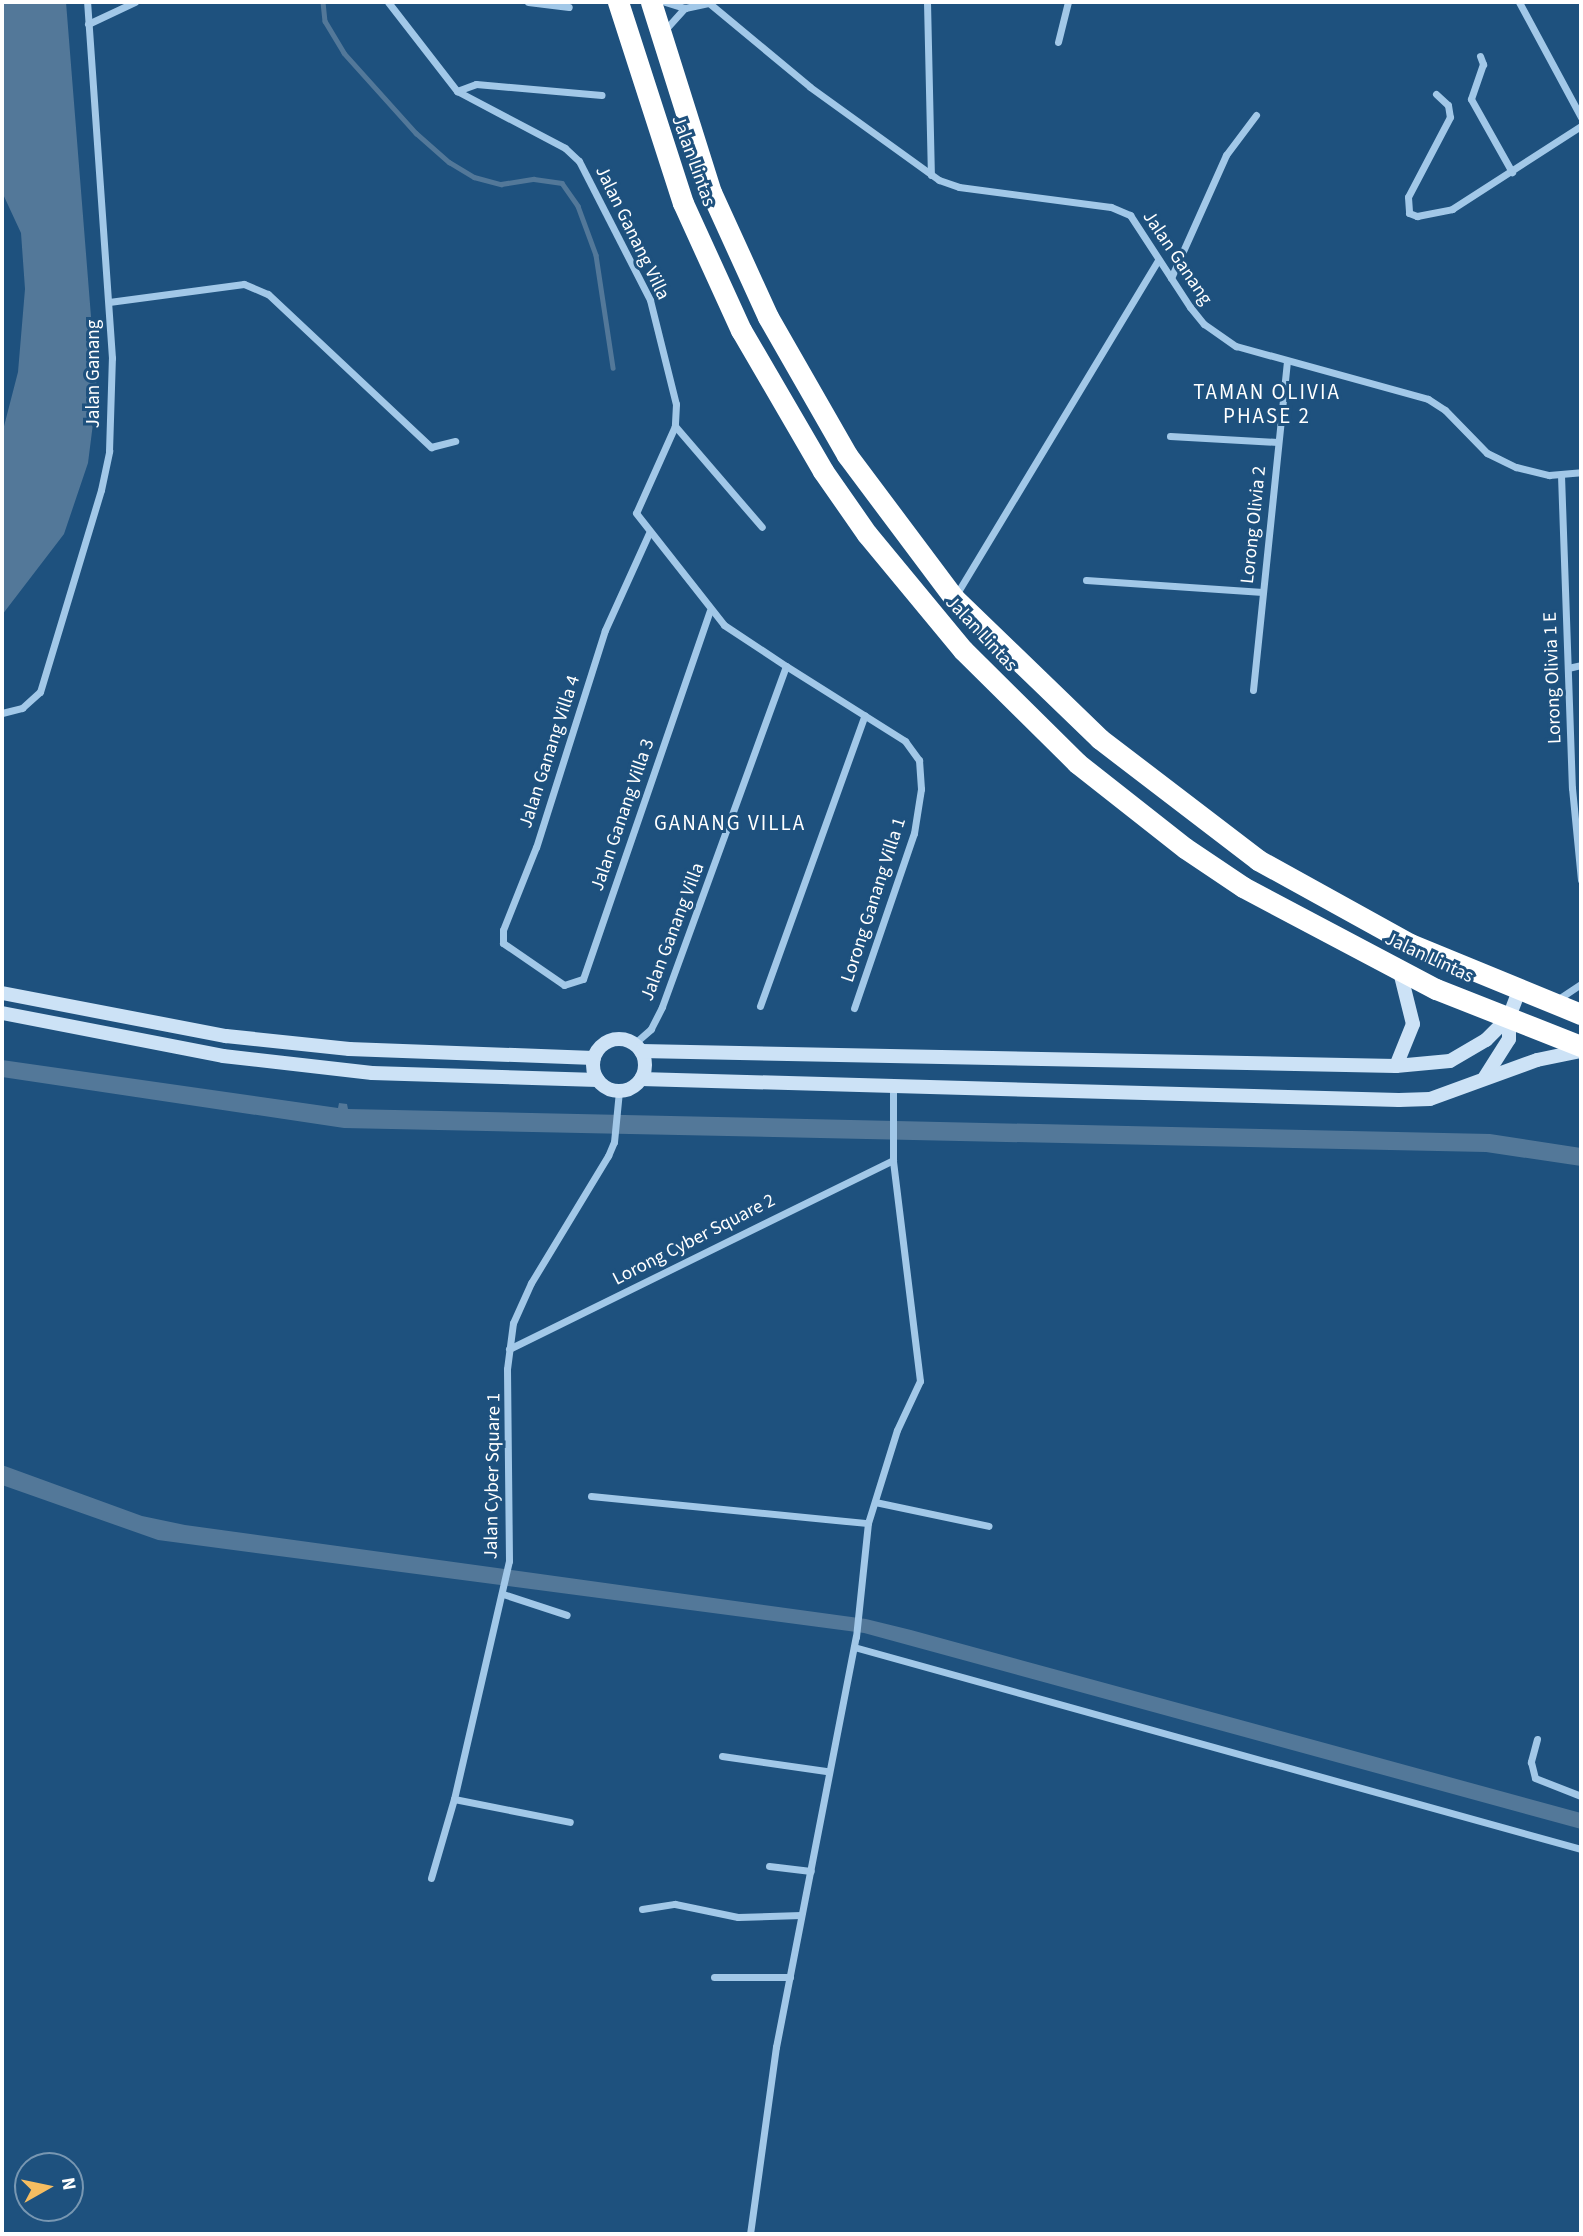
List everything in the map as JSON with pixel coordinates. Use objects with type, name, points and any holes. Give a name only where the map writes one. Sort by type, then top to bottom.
[{"type":"highway","name":"Jalan Lintas","points":[[618,2],[683,203],[741,330],[823,471],[889,564],[1020,709],[1154,824],[1298,920],[1400,972],[1581,1046]]},
{"type":"highway","name":"Jalan Lintas","points":[[650,2],[660,41],[711,192],[749,280],[847,455],[954,598],[1100,739],[1247,852],[1399,939],[1519,991],[1581,1014]]},
{"type":"highway","points":[[889,564],[894,548],[909,541]]},
{"type":"street","name":"Jalan Ganang","points":[[2,713],[22,708],[40,692],[101,490],[112,413],[109,302],[87,2]]},
{"type":"street","points":[[88,24],[135,2]]},
{"type":"street","name":"Jalan Ganang Villa","points":[[388,2],[457,92],[565,148],[579,161],[650,300],[676,404],[675,426],[636,506],[649,533],[710,611],[737,636],[905,741],[919,760]]},
{"type":"street","points":[[528,2],[569,7]]},
{"type":"street","name":"Jalan Ganang","points":[[665,2],[685,8],[702,3],[715,6],[810,87],[930,175],[959,187],[1121,210],[1130,215],[1190,307],[1219,337],[1287,362],[1428,399],[1501,462],[1561,475],[1581,472]]},
{"type":"street","points":[[927,2],[930,175]]},
{"type":"street","points":[[1058,42],[1068,2]]},
{"type":"street","points":[[1519,2],[1581,117]]},
{"type":"street","points":[[660,41],[670,22],[685,8]]},
{"type":"street","points":[[1480,56],[1483,64],[1471,99],[1512,172]]},
{"type":"street","points":[[457,92],[476,84],[602,95]]},
{"type":"street","points":[[1436,94],[1448,105],[1450,117],[1408,197],[1409,213],[1427,215],[1452,208],[1581,126]]},
{"type":"street","points":[[1171,278],[1226,155],[1256,115]]},
{"type":"street","points":[[954,598],[1158,260]]},
{"type":"street","points":[[109,302],[244,284],[268,294],[431,447],[455,441]]},
{"type":"street","name":"Lorong Olivia 2","points":[[1253,690],[1287,362]]},
{"type":"street","points":[[675,426],[762,527]]},
{"type":"street","points":[[1170,436],[1278,442]]},
{"type":"street","name":"Lorong Olivia 1 E","points":[[1561,475],[1568,668],[1581,880]]},
{"type":"street","name":"Jalan Ganang Villa 4","points":[[537,966],[503,943],[503,930],[536,847],[605,631],[649,533]]},
{"type":"street","points":[[1086,580],[1263,592]]},
{"type":"street","name":"Jalan Ganang Villa 3","points":[[537,966],[564,985],[583,979],[710,611]]},
{"type":"street","points":[[1568,668],[1581,665]]},
{"type":"street","name":"Jalan Ganang Villa","points":[[638,1047],[662,1007],[786,666]]},
{"type":"street","points":[[760,1006],[865,715]]},
{"type":"street","name":"Lorong Ganang Villa 1","points":[[855,1009],[914,833],[921,789],[919,760]]},
{"type":"street","points":[[1396,1066],[1413,1024],[1400,972]]},
{"type":"street","points":[[1550,1003],[1581,984]]},
{"type":"street","points":[[1484,1079],[1509,1039],[1509,1017],[1519,991]]},
{"type":"street","points":[[2,993],[226,1036],[349,1049],[594,1058],[611,1040],[638,1047],[1396,1066],[1450,1061],[1486,1040],[1509,1017]]},
{"type":"street","points":[[2,1013],[223,1056],[372,1073],[598,1080],[619,1091],[641,1079],[1430,1099],[1537,1060],[1581,1051]]},
{"type":"street","points":[[638,1047],[645,1065],[641,1079]]},
{"type":"street","points":[[594,1058],[598,1080]]},
{"type":"street","points":[[750,2234],[752,2196],[811,1871],[826,1772],[856,1637],[868,1523],[897,1430],[920,1381],[893,1160],[893,1086]]},
{"type":"street","name":"Jalan Cyber Square 1","points":[[431,1878],[454,1799],[509,1561],[509,1349],[513,1323],[531,1283],[614,1142],[619,1091]]},
{"type":"street","name":"Lorong Cyber Square 2","points":[[509,1349],[893,1160]]},
{"type":"street","points":[[591,1496],[868,1523]]},
{"type":"street","points":[[875,1502],[989,1526]]},
{"type":"street","points":[[503,1594],[567,1615]]},
{"type":"street","points":[[853,1647],[1581,1849]]},
{"type":"street","points":[[1537,1739],[1531,1762],[1535,1778],[1581,1796]]},
{"type":"street","points":[[722,1756],[826,1772]]},
{"type":"street","points":[[454,1799],[570,1822]]},
{"type":"street","points":[[769,1866],[811,1871]]},
{"type":"street","points":[[642,1909],[676,1904],[738,1917],[801,1915]]},
{"type":"street","points":[[714,1977],[790,1977]]},
{"type":"water","points":[[2,2],[66,2],[97,392],[88,463],[64,534],[2,615],[2,434],[18,372],[25,289],[21,233],[2,192]]},
{"type":"water","points":[[2,1060],[338,1108],[339,1103],[347,1104],[348,1109],[1490,1134],[1581,1148],[1581,1166],[1486,1152],[344,1128],[2,1077]]},
{"type":"water","points":[[2,1465],[142,1516],[185,1525],[866,1619],[1581,1813],[1581,1829],[864,1633],[158,1540],[2,1485]]},
{"type":"waterway","points":[[323,2],[325,21],[344,53],[416,133],[449,162],[474,177],[501,184],[534,179],[562,183],[578,206],[596,255],[613,368]]},
{"type":"district","name":"TAMAN OLIVIA PHASE 2","points":[[1267,404]]},
{"type":"district","name":"GANANG VILLA","points":[[730,823]]}]
